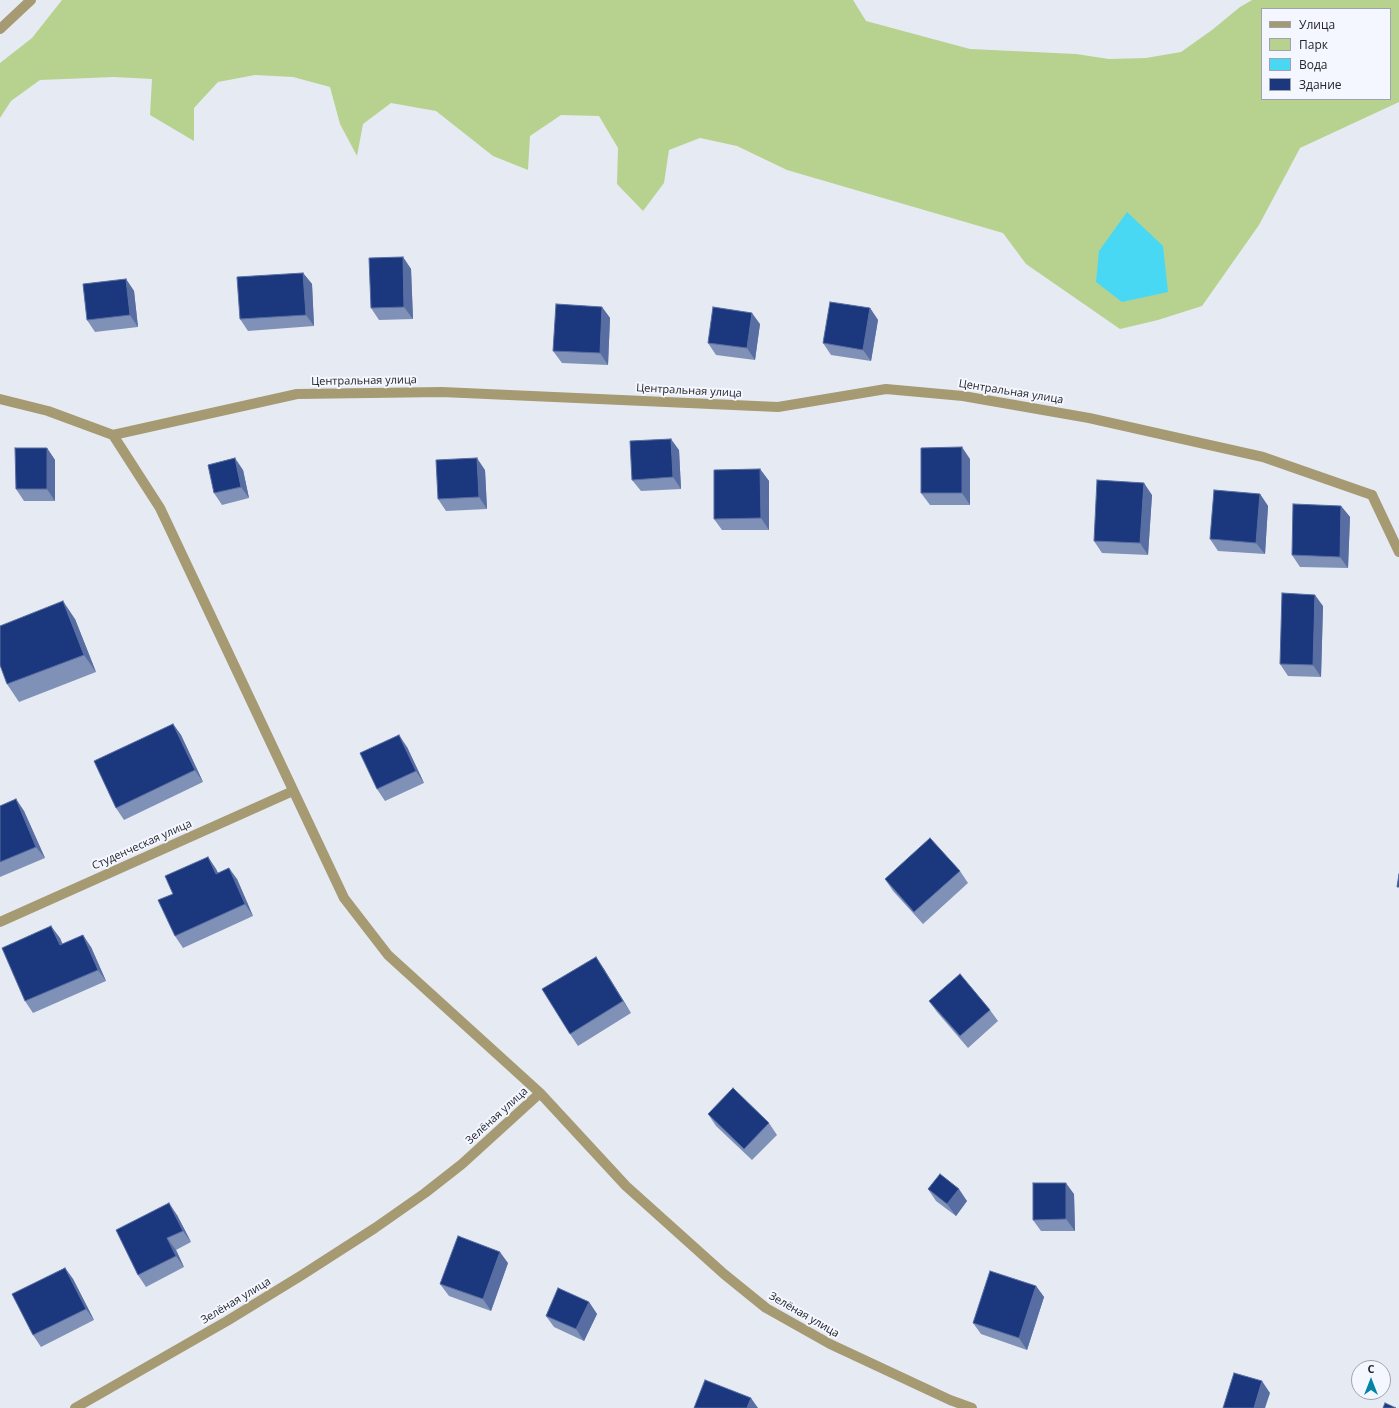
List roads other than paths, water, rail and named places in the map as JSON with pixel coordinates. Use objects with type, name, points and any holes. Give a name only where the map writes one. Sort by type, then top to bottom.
[{"type":"street","points":[[0,28],[31,0]]},
{"type":"street","name":"Центральная улица","points":[[113,435],[297,394],[442,392],[778,407],[886,389],[963,396],[1089,418],[1263,457],[1372,495],[1399,552]]},
{"type":"street","points":[[0,400],[48,410],[113,435],[160,508],[344,898],[388,955],[540,1093]]},
{"type":"street","name":"Студенческая улица","points":[[0,922],[293,791]]},
{"type":"street","name":"Зелёная улица","points":[[75,1408],[233,1317],[302,1275],[374,1228],[425,1193],[462,1164],[540,1093],[626,1186],[724,1274],[766,1308],[830,1344],[950,1400],[972,1408]]},
{"type":"water","points":[[1127,212],[1163,246],[1168,292],[1122,302],[1096,282],[1099,251]]}]
